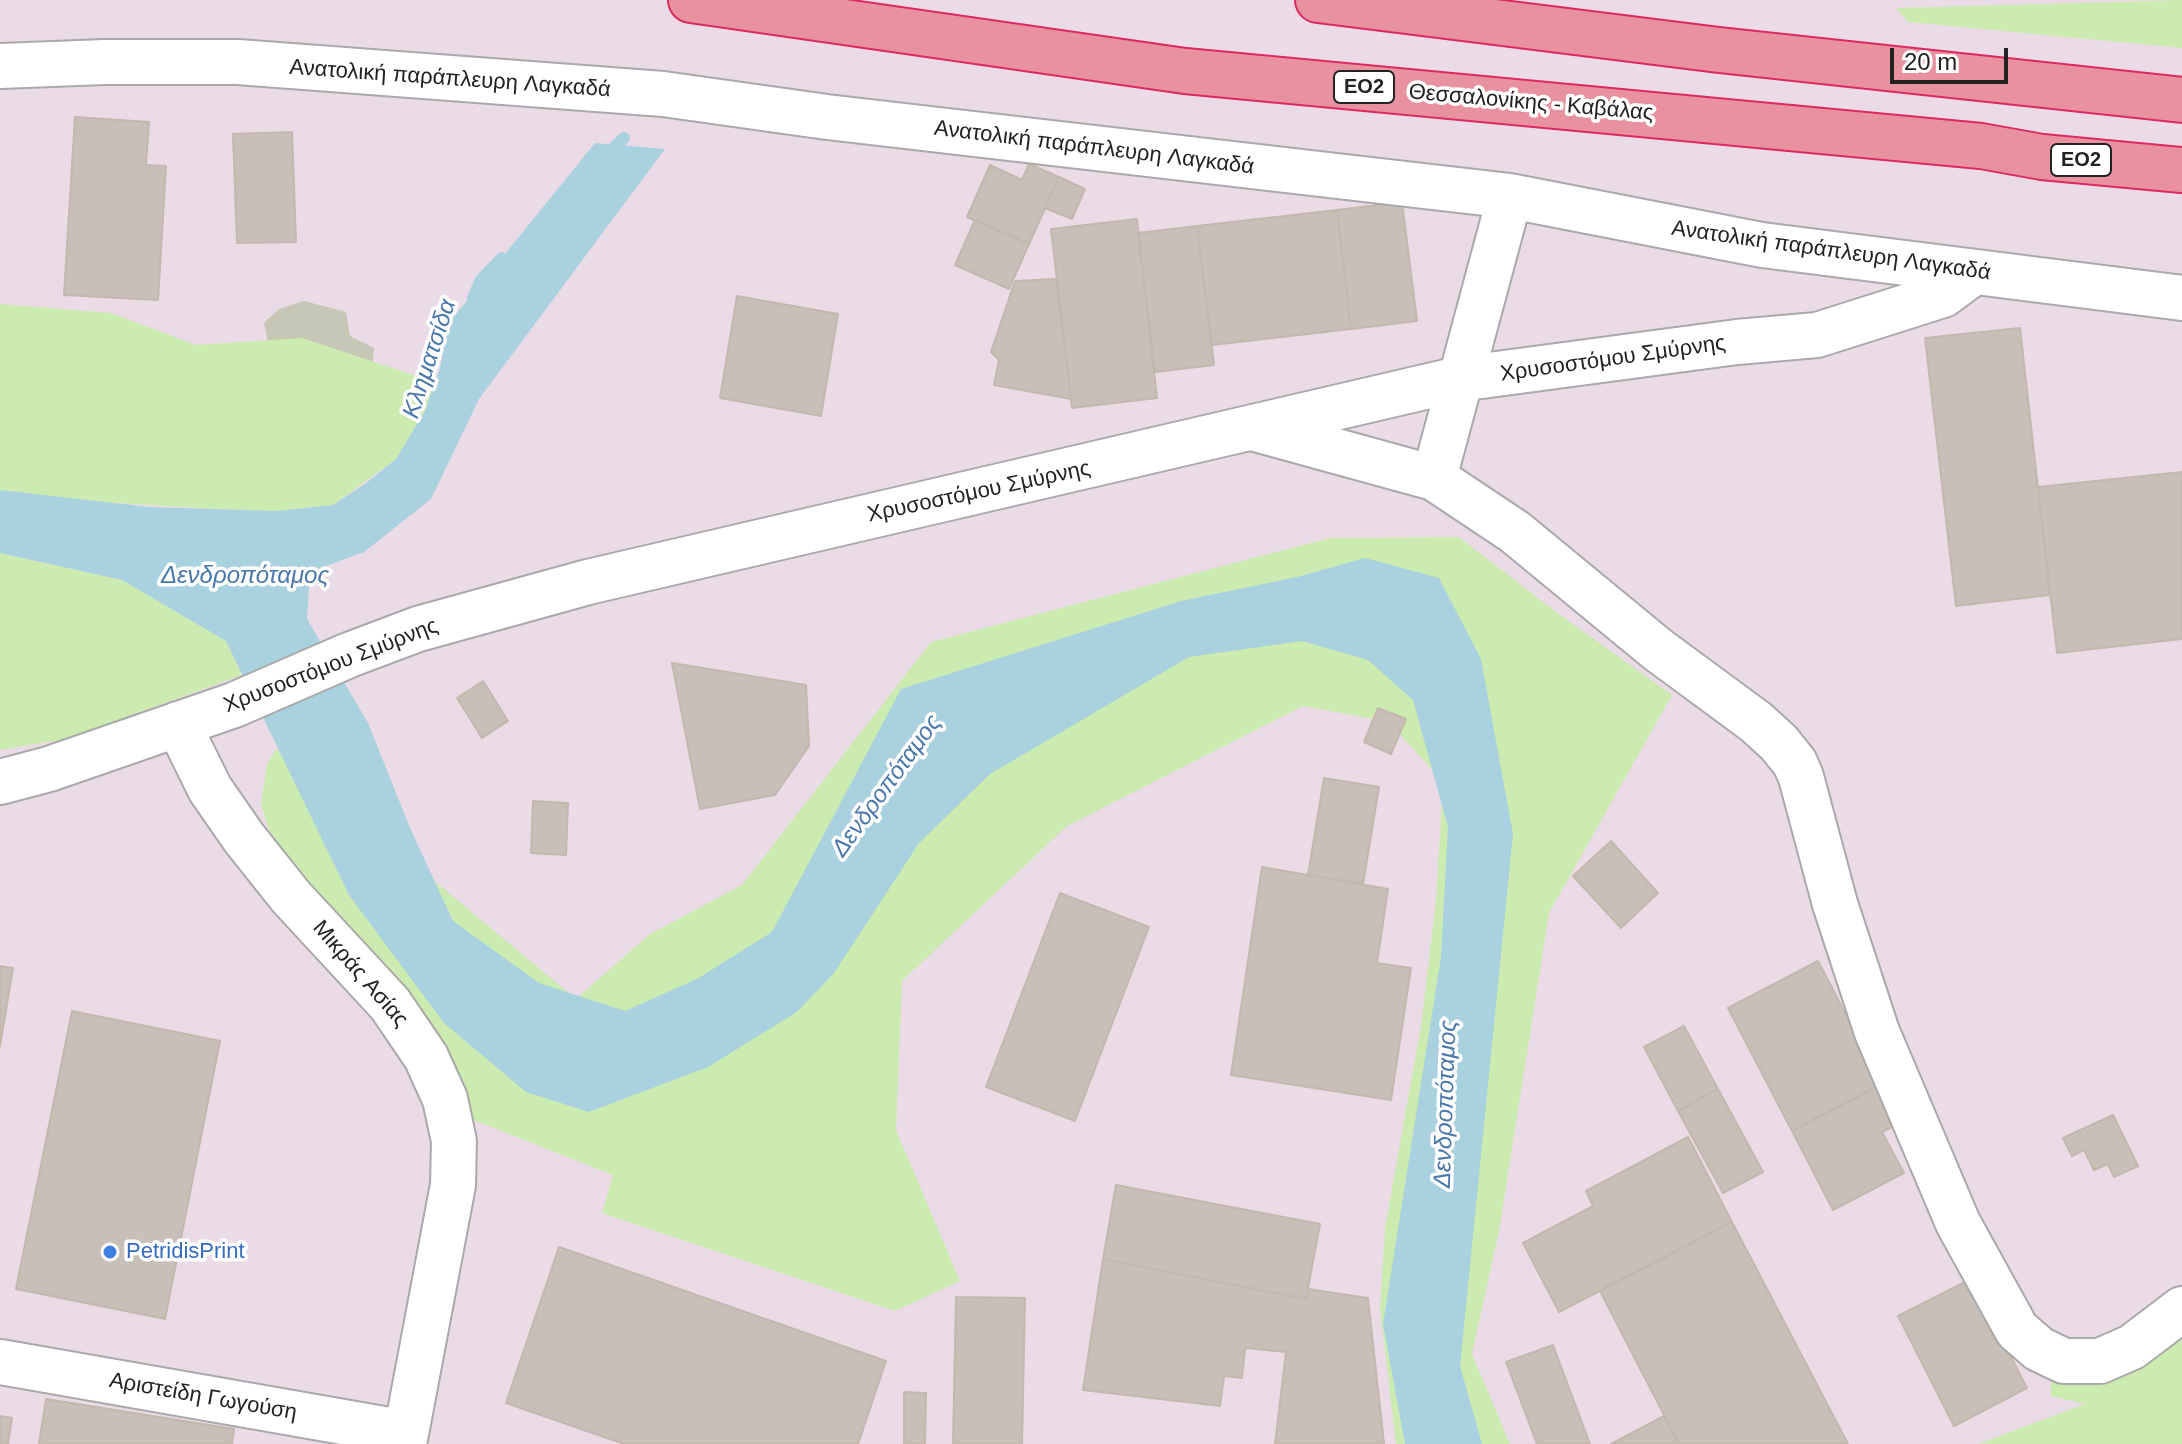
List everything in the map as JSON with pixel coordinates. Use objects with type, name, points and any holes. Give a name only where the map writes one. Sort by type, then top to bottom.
[{"type":"highway","name":"Θεσσαλονίκης - Καβάλας","points":[[691,0],[1185,71],[1981,146],[2042,157],[2182,170]]},
{"type":"highway","points":[[1318,0],[1719,50],[2182,100]]},
{"type":"highway","points":[[1981,146],[2182,187]]},
{"type":"street","name":"Ανατολική παράπλευρη Λαγκαδά","points":[[0,66],[238,62],[663,94],[827,117],[1510,196],[1762,245],[2182,298]]},
{"type":"street","points":[[1434,478],[1510,196]]},
{"type":"street","name":"Χρυσοστόμου Σμύρνης","points":[[0,782],[49,769],[234,705],[418,629],[588,582],[1459,379],[1737,342],[1817,335],[1943,295],[1973,273]]},
{"type":"street","points":[[1254,428],[1434,478],[1515,532],[1657,649],[1756,722],[1795,763],[1835,904],[1877,1032],[1958,1223],[2017,1330],[2039,1349],[2064,1361],[2100,1361],[2132,1347],[2182,1309]]},
{"type":"street","name":"Μικράς Ασίας","points":[[178,724],[210,789],[244,838],[291,897],[390,1004],[426,1057],[445,1099],[454,1141],[453,1185],[405,1439]]},
{"type":"street","name":"Αριστείδη Γωγούση","points":[[0,1362],[405,1439]]},
{"type":"shaded area","points":[[0,0],[2182,0],[2182,1444],[0,1444]]},
{"type":"shaded area","points":[[304,301],[346,312],[350,336],[374,348],[372,370],[270,353],[264,323],[279,309]]},
{"type":"green space","points":[[2182,0],[2182,48],[1908,22],[1896,8]]},
{"type":"green space","points":[[0,304],[111,313],[196,345],[302,338],[435,382],[425,411],[396,459],[333,505],[277,511],[214,509],[87,501],[0,490]]},
{"type":"green space","points":[[1459,537],[1556,612],[1672,695],[1549,913],[1499,1231],[1472,1354],[1510,1444],[1396,1444],[1380,1309],[1385,1228],[1421,1026],[1436,902],[1443,782],[1389,722],[1303,706],[1067,826],[902,981],[896,1130],[960,1281],[895,1311],[602,1213],[613,1175],[471,1119],[437,1034],[400,983],[326,910],[270,834],[261,804],[267,764],[276,749],[576,999],[650,934],[742,885],[931,642],[1330,538]]},
{"type":"green space","points":[[0,553],[122,580],[226,641],[242,675],[65,739],[0,750]]},
{"type":"green space","points":[[2182,1334],[2182,1444],[1978,1444],[2085,1404],[2051,1396],[2051,1372]]},
{"type":"water","name":"Δενδροπόταμος","points":[[595,143],[665,149],[479,399],[431,499],[364,552],[310,572],[307,619],[368,723],[410,828],[453,921],[539,983],[625,1011],[697,979],[772,932],[901,689],[1181,601],[1297,577],[1365,558],[1439,578],[1481,659],[1513,834],[1460,1366],[1482,1444],[1405,1444],[1383,1324],[1441,957],[1448,827],[1413,700],[1368,660],[1302,641],[1189,657],[990,774],[919,843],[834,973],[797,1012],[708,1067],[589,1112],[526,1092],[444,1023],[349,895],[226,641],[122,580],[0,553],[0,490],[149,507],[277,511],[333,505],[365,484],[396,459],[425,411],[440,368],[449,323]]},
{"type":"building","points":[[75,117],[149,122],[146,165],[166,166],[158,300],[64,295]]},
{"type":"building","points":[[292,132],[296,242],[237,243],[233,134]]},
{"type":"building","points":[[1029,164],[1059,177],[1029,244],[967,217],[990,165],[1022,180]]},
{"type":"building","points":[[1059,177],[1085,189],[1072,219],[1045,208]]},
{"type":"building","points":[[1402,202],[1417,321],[1351,329],[1337,210]]},
{"type":"building","points":[[1337,210],[1351,329],[1212,345],[1197,226]]},
{"type":"building","points":[[1137,219],[1157,398],[1072,408],[1051,229]]},
{"type":"building","points":[[975,220],[1029,244],[1009,289],[955,265]]},
{"type":"building","points":[[1197,226],[1214,365],[1155,372],[1138,233]]},
{"type":"building","points":[[1056,279],[1071,399],[994,385],[999,360],[991,352],[1015,281]]},
{"type":"building","points":[[737,296],[838,314],[821,416],[720,398]]},
{"type":"building","points":[[2020,328],[2050,595],[1956,606],[1925,338]]},
{"type":"building","points":[[2182,472],[2182,639],[2057,653],[2038,487]]},
{"type":"building","points":[[672,663],[806,685],[809,746],[775,795],[700,809]]},
{"type":"building","points":[[483,681],[508,721],[482,738],[457,698]]},
{"type":"building","points":[[1378,708],[1406,719],[1391,754],[1364,742]]},
{"type":"building","points":[[1324,778],[1379,787],[1363,884],[1308,875]]},
{"type":"building","points":[[533,801],[568,803],[566,855],[531,853]]},
{"type":"building","points":[[1611,841],[1658,893],[1621,928],[1573,876]]},
{"type":"building","points":[[1262,867],[1388,889],[1377,963],[1411,968],[1391,1100],[1231,1075]]},
{"type":"building","points":[[1060,893],[1149,927],[1075,1121],[986,1087]]},
{"type":"building","points":[[1818,961],[1882,1084],[1792,1131],[1728,1008]]},
{"type":"building","points":[[0,966],[13,968],[0,1046]]},
{"type":"building","points":[[72,1011],[220,1041],[165,1319],[16,1289]]},
{"type":"building","points":[[1684,1026],[1718,1089],[1678,1111],[1644,1047]]},
{"type":"building","points":[[1882,1084],[1902,1122],[1882,1132],[1904,1173],[1833,1210],[1792,1131]]},
{"type":"building","points":[[1718,1089],[1763,1172],[1723,1193],[1678,1111]]},
{"type":"building","points":[[2113,1115],[2138,1166],[2114,1177],[2108,1164],[2094,1170],[2084,1150],[2072,1156],[2063,1138]]},
{"type":"building","points":[[1688,1137],[1732,1222],[1559,1312],[1523,1243],[1593,1206],[1586,1191]]},
{"type":"building","points":[[1116,1185],[1320,1224],[1306,1299],[1103,1259]]},
{"type":"building","points":[[1732,1222],[1848,1444],[1679,1444],[1600,1291]]},
{"type":"building","points":[[559,1247],[886,1361],[858,1444],[624,1444],[506,1403]]},
{"type":"building","points":[[1103,1259],[1306,1299],[1308,1289],[1368,1298],[1384,1444],[1275,1444],[1286,1352],[1245,1348],[1242,1378],[1224,1376],[1220,1406],[1083,1390]]},
{"type":"building","points":[[1971,1279],[2027,1388],[1954,1426],[1898,1316]]},
{"type":"building","points":[[956,1297],[1025,1298],[1022,1444],[953,1444]]},
{"type":"building","points":[[1553,1345],[1590,1444],[1537,1444],[1506,1362]]},
{"type":"building","points":[[904,1392],[926,1393],[925,1444],[904,1444]]},
{"type":"building","points":[[46,1399],[234,1429],[232,1444],[39,1444]]},
{"type":"building","points":[[0,1416],[12,1418],[8,1444],[0,1444]]},
{"type":"building","points":[[1664,1416],[1679,1444],[1611,1444]]},
{"type":"waterway","name":"Κληματσίδα","points":[[606,155],[624,138]]},
{"type":"waterway","name":"Κληματσίδα","points":[[473,298],[481,280],[502,258]]},
{"type":"place","name":"PetridisPrint","points":[[110,1252]]}]
